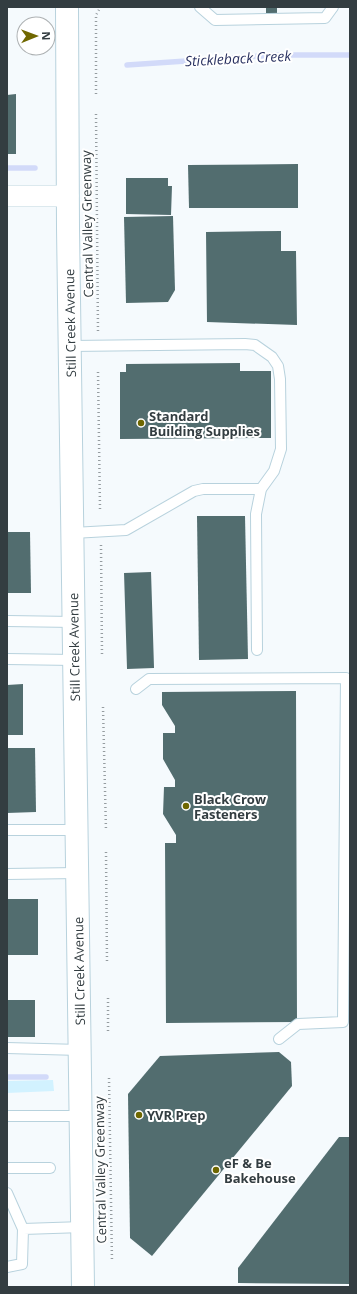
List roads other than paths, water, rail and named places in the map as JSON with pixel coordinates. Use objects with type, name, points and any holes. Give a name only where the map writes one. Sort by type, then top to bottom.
[{"type":"street","name":"Still Creek Avenue","points":[[67,7],[68,196],[83,1287]]},
{"type":"street","points":[[7,196],[68,196]]},
{"type":"lane","points":[[200,7],[215,20],[325,18],[332,7]]},
{"type":"lane","points":[[70,346],[245,344],[255,345],[264,350],[275,362],[280,378],[281,449],[274,471],[261,489],[256,514],[257,650]]},
{"type":"lane","points":[[73,533],[126,530],[194,491],[203,489],[261,489]]},
{"type":"lane","points":[[7,621],[74,622]]},
{"type":"lane","points":[[7,659],[74,660]]},
{"type":"lane","points":[[136,689],[150,679],[346,678],[343,1022],[298,1024],[279,1039]]},
{"type":"lane","points":[[7,830],[77,830]]},
{"type":"lane","points":[[7,874],[78,873]]},
{"type":"lane","points":[[7,1048],[80,1050]]},
{"type":"lane","points":[[7,1116],[81,1116]]},
{"type":"lane","points":[[7,1168],[50,1168]]},
{"type":"lane","points":[[7,1193],[23,1229],[22,1264],[7,1267]]},
{"type":"lane","points":[[23,1229],[83,1227]]},
{"type":"waterway","name":"Stickleback Creek","points":[[127,65],[275,55],[350,55]]},
{"type":"waterway","name":"Stickleback Creek","points":[[7,168],[35,168]]},
{"type":"waterway","points":[[7,1077],[46,1077]]},
{"type":"place","name":"Standard Building Supplies","points":[[141,423]]},
{"type":"place","name":"Black Crow Fasteners","points":[[186,806]]},
{"type":"place","name":"YVR Prep","points":[[139,1115]]},
{"type":"place","name":"eF & Be Bakehouse","points":[[216,1170]]}]
